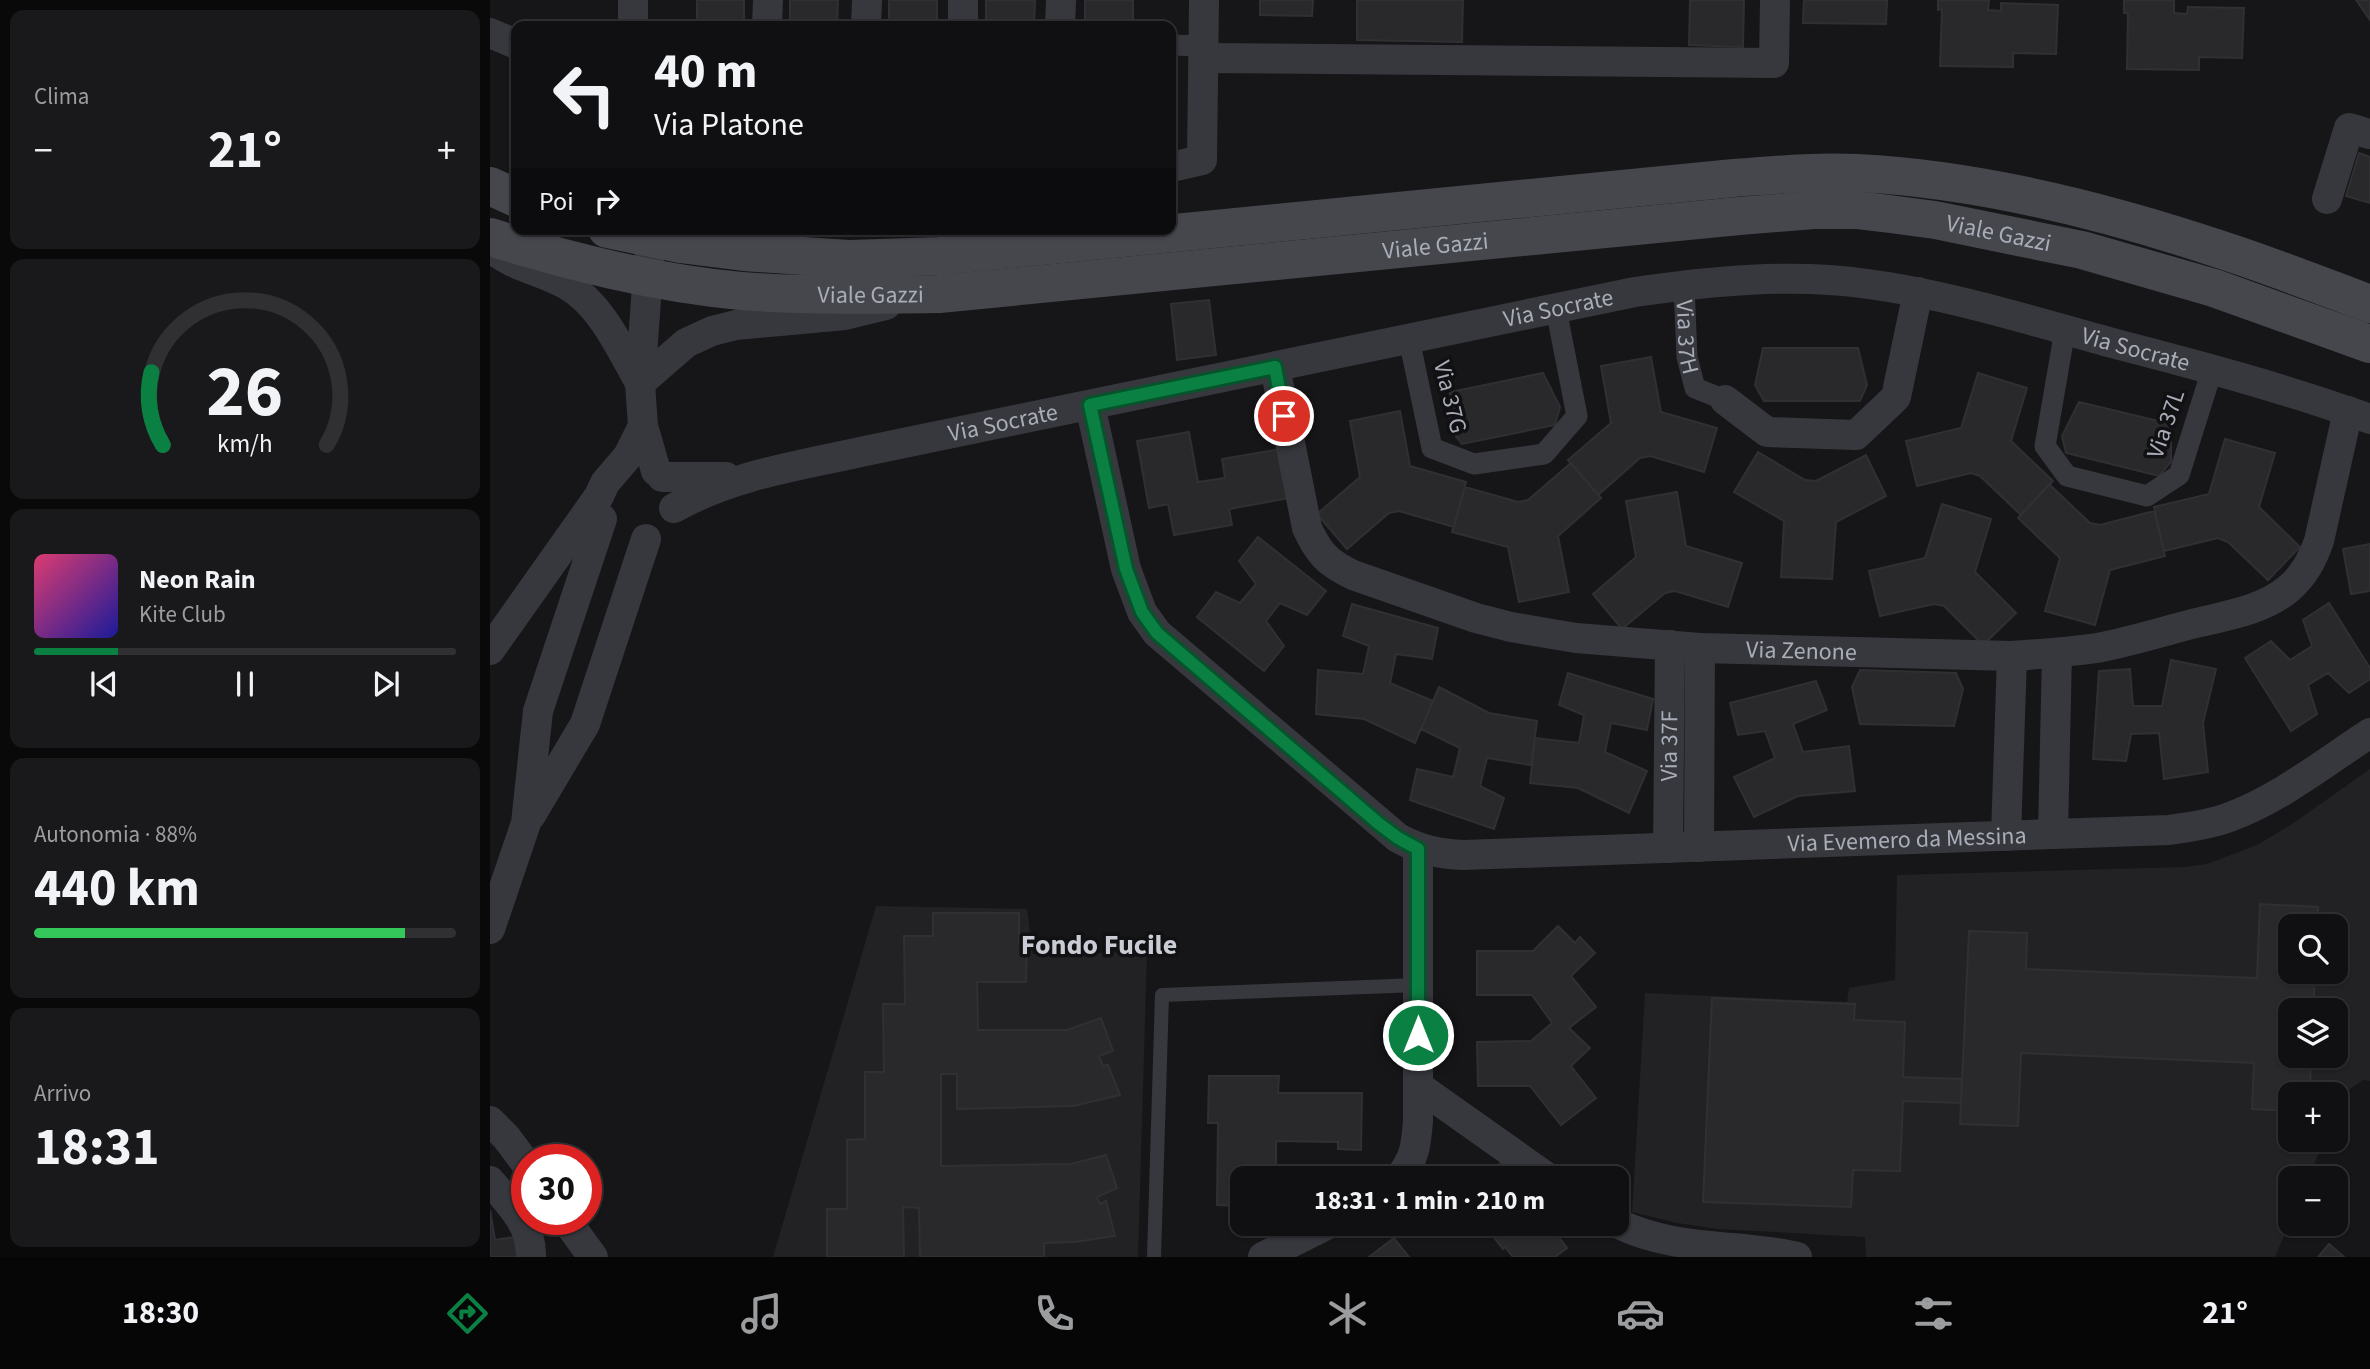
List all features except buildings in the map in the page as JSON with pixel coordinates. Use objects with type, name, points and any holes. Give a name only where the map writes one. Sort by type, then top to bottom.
[{"type":"main road","name":"Viale Gazzi","points":[[1176,233],[1734,178],[1854,173],[1940,182],[2093,211],[2225,251],[2370,304]]},
{"type":"main road","points":[[490,186],[511,196]]},
{"type":"main road","name":"Viale Gazzi","points":[[490,237],[599,268],[648,277],[739,290],[848,296],[939,293],[1725,217],[1814,210],[1856,210],[1935,220],[2082,250],[2214,288],[2370,344]]},
{"type":"main road","name":"Viale Gazzi","points":[[662,235],[729,241],[849,258],[940,256],[1154,235]]},
{"type":"street","points":[[633,0],[633,21]]},
{"type":"street","points":[[767,21],[768,0]]},
{"type":"street","points":[[866,21],[867,0]]},
{"type":"street","points":[[963,0],[963,21]]},
{"type":"street","points":[[1060,0],[1060,21]]},
{"type":"street","points":[[1176,166],[1202,160],[1204,0]]},
{"type":"street","points":[[1176,46],[1204,52],[1774,64],[1775,0]]},
{"type":"street","points":[[490,33],[511,42]]},
{"type":"street","points":[[2327,199],[2349,128],[2370,134]]},
{"type":"street","points":[[490,168],[511,177]]},
{"type":"street","points":[[606,496],[610,530],[633,540],[646,539],[659,533],[669,522],[674,508],[673,494],[659,474],[643,426],[640,383],[651,235]]},
{"type":"street","points":[[490,247],[503,259],[568,285],[582,296],[609,330],[640,383]]},
{"type":"street","name":"Via Socrate","points":[[744,477],[1556,309],[1684,285],[1740,281],[1820,280],[1918,292],[2212,369],[2359,415]]},
{"type":"street","name":"Via 37H","points":[[1684,285],[1687,358],[1695,388],[1725,400],[1768,432],[1856,435],[1896,397],[1918,292]]},
{"type":"street","points":[[640,383],[686,343],[712,331],[845,315],[939,293]]},
{"type":"street","name":"Via 37G","points":[[1409,339],[1432,448],[1474,464],[1544,454],[1577,416],[1556,309]]},
{"type":"street","name":"Via 37L","points":[[2065,330],[2045,446],[2067,476],[2147,496],[2179,475],[2212,369]]},
{"type":"street","name":"Via Zenone","points":[[1275,367],[1307,528],[1314,544],[1325,558],[1337,567],[1415,597],[1511,627],[1576,638],[1700,648],[2012,656],[2100,647],[2241,612],[2286,591],[2312,561],[2359,415]]},
{"type":"street","points":[[1090,405],[1126,569],[1142,612],[1157,633],[1378,823],[1418,849],[1417,1142],[1409,1166]]},
{"type":"street","points":[[526,823],[538,711],[606,496],[643,426]]},
{"type":"street","points":[[490,650],[574,533],[628,467],[643,466],[659,474],[744,477]]},
{"type":"street","points":[[674,508],[695,496],[744,477]]},
{"type":"street","points":[[490,929],[526,823],[585,724],[646,539]]},
{"type":"street","name":"Via 37F","points":[[1668,848],[1670,645]]},
{"type":"street","name":"Via 37F","points":[[1699,847],[1700,648]]},
{"type":"street","points":[[2053,834],[2057,653]]},
{"type":"street","points":[[2006,835],[2012,656]]},
{"type":"street","name":"Via Evemero da Messina","points":[[1418,849],[1439,854],[1464,855],[2169,830],[2226,819],[2276,794],[2370,733]]},
{"type":"street","points":[[1418,1086],[1531,1166]]},
{"type":"street","points":[[490,1100],[498,1129],[511,1145]]},
{"type":"street","points":[[490,1181],[525,1225],[531,1239],[531,1257]]},
{"type":"street","points":[[1629,1228],[1658,1239],[1686,1244],[1753,1254],[1797,1257]]},
{"type":"street","points":[[577,1235],[593,1257]]},
{"type":"street","points":[[1263,1257],[1303,1249],[1316,1236]]},
{"type":"lane","points":[[1154,1257],[1162,995],[1418,985]]},
{"type":"shaded area","points":[[2370,769],[2370,1081],[2363,1080],[2348,1092],[2348,1082],[2278,1082],[2278,1152],[2319,1152],[2314,1166],[2278,1166],[2278,1236],[2284,1236],[2275,1257],[1866,1257],[1865,1237],[1718,1229],[1632,1212],[1645,993],[1847,1002],[1849,988],[1895,980],[1897,875],[2184,867],[2207,864],[2257,845],[2292,824]]},
{"type":"shaded area","points":[[876,906],[1027,909],[1033,954],[1147,952],[1138,1257],[773,1257]]},
{"type":"district","name":"Fondo Fucile","points":[[1099,945]]},
{"type":"route","points":[[1284,416],[1275,367],[1090,405],[1126,569],[1142,612],[1157,633],[1378,823],[1418,849],[1418,1035]]}]
